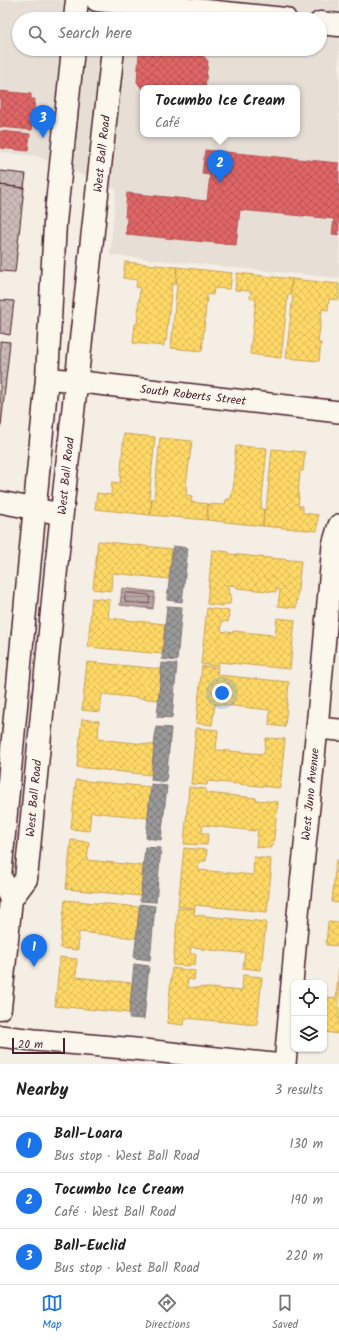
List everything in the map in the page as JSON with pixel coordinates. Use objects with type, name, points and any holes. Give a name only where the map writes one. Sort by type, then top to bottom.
[{"type":"main road","points":[[76,12],[77,0]]},
{"type":"main road","points":[[112,5],[198,12]]},
{"type":"main road","points":[[327,24],[339,25]]},
{"type":"main road","points":[[0,1008],[5,898],[0,876],[47,378],[55,223],[71,56]]},
{"type":"main road","name":"West Ball Road","points":[[5,898],[26,879],[61,514],[98,197],[112,56]]},
{"type":"street","name":"South Roberts Street","points":[[47,378],[339,412]]},
{"type":"street","points":[[0,502],[61,514]]},
{"type":"street","name":"West Juno Avenue","points":[[285,1064],[298,914],[317,728],[332,545],[339,525]]},
{"type":"street","points":[[317,728],[339,730]]},
{"type":"street","points":[[0,1036],[259,1063]]},
{"type":"shaded area","points":[[0,0],[339,0],[339,278],[110,255],[116,189],[36,156],[0,152]]},
{"type":"water","points":[[122,588],[155,592],[153,609],[120,605]]},
{"type":"building: Homes","points":[[125,262],[177,267],[176,284],[172,284],[166,341],[164,341],[164,346],[133,343],[135,324],[137,325],[140,288],[136,287],[137,280],[123,278]]},
{"type":"building: Homes","points":[[177,267],[232,273],[230,289],[214,288],[213,295],[207,294],[202,351],[171,348],[177,284]]},
{"type":"building: Homes","points":[[237,273],[292,279],[290,295],[288,295],[281,358],[250,354],[256,299],[250,298],[251,291],[235,290]]},
{"type":"building: Homes","points":[[292,279],[339,284],[339,300],[329,299],[328,310],[322,309],[318,343],[321,343],[319,361],[286,358],[293,295],[290,295]]},
{"type":"building: Homes","points":[[124,434],[155,437],[149,499],[152,499],[150,515],[95,509],[97,493],[111,495],[112,482],[120,483]]},
{"type":"building: Homes","points":[[160,438],[192,441],[186,495],[192,496],[191,502],[208,504],[207,520],[150,515],[152,499],[154,499]]},
{"type":"building: Homes","points":[[236,446],[267,448],[261,509],[264,509],[263,526],[207,520],[208,504],[225,505],[226,499],[231,499],[236,464],[234,464]]},
{"type":"building: Homes","points":[[272,449],[305,452],[303,471],[300,471],[298,506],[303,506],[303,513],[318,515],[317,531],[263,526]]},
{"type":"building: Homes","points":[[98,541],[172,549],[169,579],[112,573],[111,591],[93,589]]},
{"type":"building: Homes","points":[[212,550],[229,552],[229,554],[301,561],[296,608],[278,606],[280,590],[277,589],[276,592],[237,588],[237,586],[226,585],[225,587],[229,587],[228,594],[231,594],[230,604],[224,604],[223,606],[207,604]]},
{"type":"building: Homes","points":[[92,598],[110,600],[108,618],[165,624],[162,654],[88,647]]},
{"type":"building: Homes","points":[[207,608],[229,611],[228,622],[222,621],[221,631],[233,633],[233,631],[272,635],[272,637],[275,637],[277,618],[295,620],[290,669],[219,662],[218,666],[201,664]]},
{"type":"building: Homes","points":[[87,662],[162,669],[158,700],[102,694],[100,712],[82,710]]},
{"type":"building: Homes","points":[[202,666],[218,668],[217,675],[289,682],[285,727],[269,725],[270,710],[215,704],[212,725],[196,723]]},
{"type":"building: Homes","points":[[82,719],[99,721],[98,739],[154,745],[151,775],[77,767]]},
{"type":"building: Homes","points":[[196,728],[218,730],[216,750],[264,754],[266,738],[285,739],[280,788],[208,781],[207,785],[191,784]]},
{"type":"building: Homes","points":[[76,780],[151,787],[148,818],[91,812],[89,831],[71,829]]},
{"type":"building: Homes","points":[[189,787],[206,789],[206,793],[256,798],[256,800],[278,802],[273,846],[271,846],[271,848],[256,847],[258,830],[255,829],[255,831],[203,825],[202,833],[208,833],[207,845],[184,844]]},
{"type":"building: Homes","points":[[71,840],[89,842],[87,860],[144,866],[141,896],[66,889]]},
{"type":"building: Homes","points":[[184,848],[207,850],[206,861],[199,861],[198,870],[253,875],[254,857],[271,859],[267,912],[195,905],[195,908],[178,906]]},
{"type":"building: Homes","points":[[336,860],[339,861],[339,903],[332,902]]},
{"type":"building: Homes","points":[[65,900],[139,907],[136,938],[79,932],[78,950],[60,948]]},
{"type":"building: Homes","points":[[178,908],[195,909],[194,915],[266,922],[261,970],[243,968],[245,952],[242,953],[191,947],[190,954],[196,954],[195,965],[173,965]]},
{"type":"building: Homes","points":[[328,922],[339,923],[339,946],[326,945]]},
{"type":"building: Homes","points":[[60,957],[77,959],[76,977],[132,983],[129,1013],[55,1006]]},
{"type":"building: Homes","points":[[339,966],[339,1034],[327,1032],[327,997],[336,998]]},
{"type":"building: Homes","points":[[172,968],[195,971],[194,980],[188,979],[187,987],[242,991],[243,975],[262,977],[257,1025],[185,1018],[184,1025],[167,1023]]},
{"type":"building: Shops","points":[[139,56],[203,56],[208,61],[205,85],[140,86],[137,82]]},
{"type":"building: Shops","points":[[0,91],[31,94],[31,99],[35,99],[32,130],[0,127]]},
{"type":"building: Shops","points":[[0,131],[30,134],[28,151],[0,148]]},
{"type":"building: Shops","points":[[205,150],[339,163],[339,235],[332,234],[334,219],[240,210],[236,245],[126,234],[127,218],[125,217],[127,193],[207,201],[210,175],[202,174]]},
{"type":"building: Industry","points":[[173,546],[188,548],[182,602],[167,600]]},
{"type":"building: Industry","points":[[167,606],[182,607],[177,661],[162,659]]},
{"type":"building: Industry","points":[[162,663],[177,664],[172,718],[157,717]]},
{"type":"building: Industry","points":[[156,727],[171,728],[166,782],[151,780]]},
{"type":"building: Industry","points":[[151,784],[167,786],[161,840],[146,838]]},
{"type":"building: Industry","points":[[145,847],[161,848],[156,902],[140,901]]},
{"type":"building: Industry","points":[[140,904],[155,906],[150,960],[134,958]]},
{"type":"building: Industry","points":[[134,964],[149,966],[144,1019],[129,1018]]},
{"type":"building: Other","points":[[0,171],[26,174],[24,188],[0,185]]},
{"type":"building: Other","points":[[0,185],[24,188],[15,272],[0,271]]},
{"type":"building: Other","points":[[0,300],[14,301],[10,335],[0,333]]},
{"type":"building: Other","points":[[0,341],[10,342],[1,426],[0,426]]},
{"type":"place","name":"Ball-Euclid","points":[[43,138]]},
{"type":"place","name":"Tocumbo Ice Cream","points":[[220,183]]},
{"type":"place","name":"Ball-Loara","points":[[34,967]]}]
